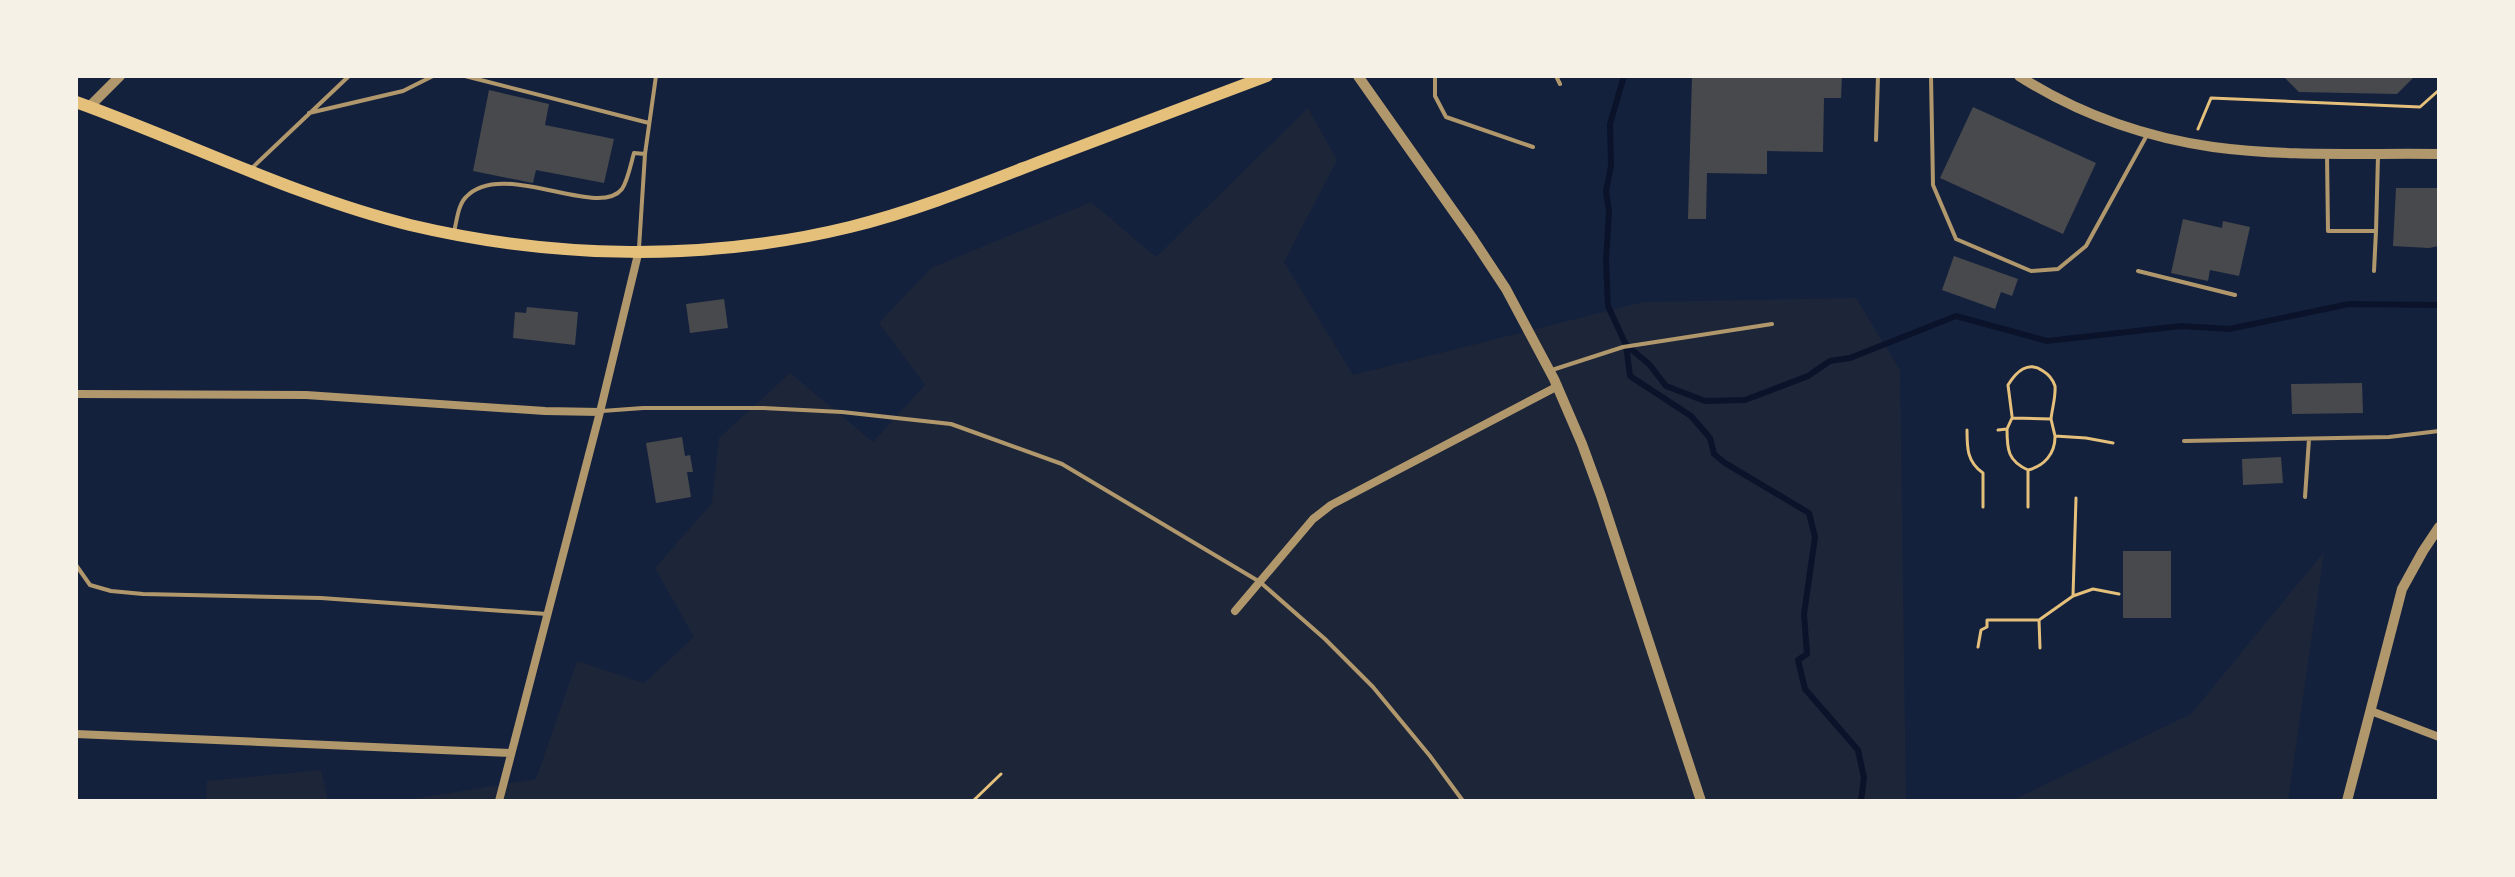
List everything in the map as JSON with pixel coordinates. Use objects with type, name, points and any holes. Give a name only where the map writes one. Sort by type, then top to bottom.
[{"type":"main road","points":[[76,102],[333,202],[409,224],[517,244],[581,250],[695,250],[773,242],[894,215],[1267,76]]},
{"type":"street","points":[[89,107],[120,76]]},
{"type":"street","points":[[1358,76],[1498,276],[1558,386],[1601,496],[1701,801]]},
{"type":"street","points":[[2022,77],[2097,117],[2192,143],[2258,151],[2439,154]]},
{"type":"street","points":[[499,801],[639,250]]},
{"type":"street","points":[[1235,611],[1313,519],[1331,505],[1558,386]]},
{"type":"street","points":[[76,394],[306,395],[600,412]]},
{"type":"street","points":[[2347,801],[2402,589],[2439,527]]},
{"type":"street","points":[[2371,711],[2439,737]]},
{"type":"street","points":[[76,734],[511,753]]},
{"type":"lane","points":[[250,170],[349,76]]},
{"type":"lane","points":[[308,113],[403,91],[433,76]]},
{"type":"lane","points":[[465,76],[649,123]]},
{"type":"lane","points":[[639,250],[645,154],[656,76]]},
{"type":"lane","points":[[1435,76],[1435,96],[1446,117],[1533,147]]},
{"type":"lane","points":[[1556,76],[1560,84]]},
{"type":"lane","points":[[1876,140],[1878,76]]},
{"type":"lane","points":[[1931,76],[1933,185],[1956,239],[2031,271],[2058,269],[2086,246],[2148,133]]},
{"type":"lane","points":[[2327,152],[2328,231],[2376,231]]},
{"type":"lane","points":[[454,234],[460,206],[476,189],[518,184],[592,198],[612,196],[623,188],[634,153],[645,154]]},
{"type":"lane","points":[[2374,271],[2378,153]]},
{"type":"lane","points":[[2138,271],[2235,295]]},
{"type":"lane","points":[[1550,370],[1623,347],[1772,324]]},
{"type":"lane","points":[[600,412],[643,408],[763,408],[842,412],[951,424],[1062,464],[1260,582],[1325,639],[1373,687],[1463,801]]},
{"type":"lane","points":[[2184,441],[2389,437],[2439,431]]},
{"type":"lane","points":[[2305,497],[2309,439]]},
{"type":"lane","points":[[76,565],[90,585],[111,591],[321,598],[547,614]]},
{"type":"path","points":[[2192,143],[2211,98],[2420,107],[2439,90]]},
{"type":"path","points":[[2028,366],[2039,368],[2049,375],[2055,386],[2051,419],[2055,445],[2049,458],[2028,470],[2014,462],[2007,452],[2007,429],[2012,418],[2008,385],[2016,372],[2028,366]]},
{"type":"path","points":[[2012,418],[2051,419]]},
{"type":"path","points":[[1998,430],[2007,429]]},
{"type":"path","points":[[1967,430],[1967,453],[1976,469],[1983,473],[1983,507]]},
{"type":"path","points":[[2055,436],[2113,443]]},
{"type":"path","points":[[2028,470],[2028,507]]},
{"type":"path","points":[[2073,596],[2076,498]]},
{"type":"path","points":[[1978,647],[1978,637],[1981,630],[1987,627],[1987,620],[2039,620],[2073,596],[2093,589],[2119,594]]},
{"type":"path","points":[[2039,620],[2040,648]]},
{"type":"path","points":[[973,801],[1001,774]]},
{"type":"shaded area","points":[[1308,108],[1337,160],[1284,262],[1353,375],[1643,302],[1856,298],[1900,370],[1906,801],[400,801],[536,779],[577,661],[644,683],[694,637],[655,568],[712,503],[719,438],[790,373],[873,442],[925,385],[879,323],[931,268],[1091,202],[1156,257]]},
{"type":"shaded area","points":[[2324,552],[2288,801],[2011,801],[2191,714]]},
{"type":"shaded area","points":[[321,770],[328,801],[206,801],[207,781]]},
{"type":"building","points":[[1692,76],[1842,76],[1841,98],[1824,98],[1823,152],[1767,151],[1767,174],[1707,173],[1706,219],[1688,219]]},
{"type":"building","points":[[2283,76],[2415,76],[2397,94],[2299,92]]},
{"type":"building","points":[[489,90],[549,104],[545,125],[614,139],[604,183],[536,170],[533,183],[473,171]]},
{"type":"building","points":[[1973,107],[2096,163],[2063,234],[1940,178]]},
{"type":"building","points":[[2396,188],[2439,188],[2439,246],[2393,246]]},
{"type":"building","points":[[2183,219],[2222,228],[2223,221],[2250,227],[2239,276],[2210,270],[2208,281],[2171,273]]},
{"type":"building","points":[[1954,256],[2018,279],[2012,296],[2001,292],[1995,309],[1942,290]]},
{"type":"building","points":[[724,299],[728,328],[690,333],[686,304]]},
{"type":"building","points":[[527,307],[578,312],[575,345],[513,338],[515,312],[526,313]]},
{"type":"building","points":[[2362,383],[2363,413],[2292,414],[2291,384]]},
{"type":"building","points":[[682,437],[685,456],[690,455],[693,472],[687,472],[691,497],[656,503],[646,443]]},
{"type":"building","points":[[2281,457],[2283,483],[2243,485],[2242,459]]},
{"type":"building","points":[[2123,551],[2171,551],[2171,618],[2123,618]]},
{"type":"waterway","points":[[1624,76],[1610,124],[1606,261],[1608,306],[1626,345],[1630,376],[1691,416],[1710,438],[1714,454],[1725,463],[1809,513],[1815,537],[1804,614],[1807,654],[1798,660],[1805,689],[1858,750],[1864,778],[1861,801]]},
{"type":"waterway","points":[[1626,345],[1649,364],[1666,386],[1705,401],[1745,400],[1808,376],[1830,361],[1850,358],[1956,316],[2047,341],[2181,326],[2229,329],[2349,304],[2439,305]]}]
